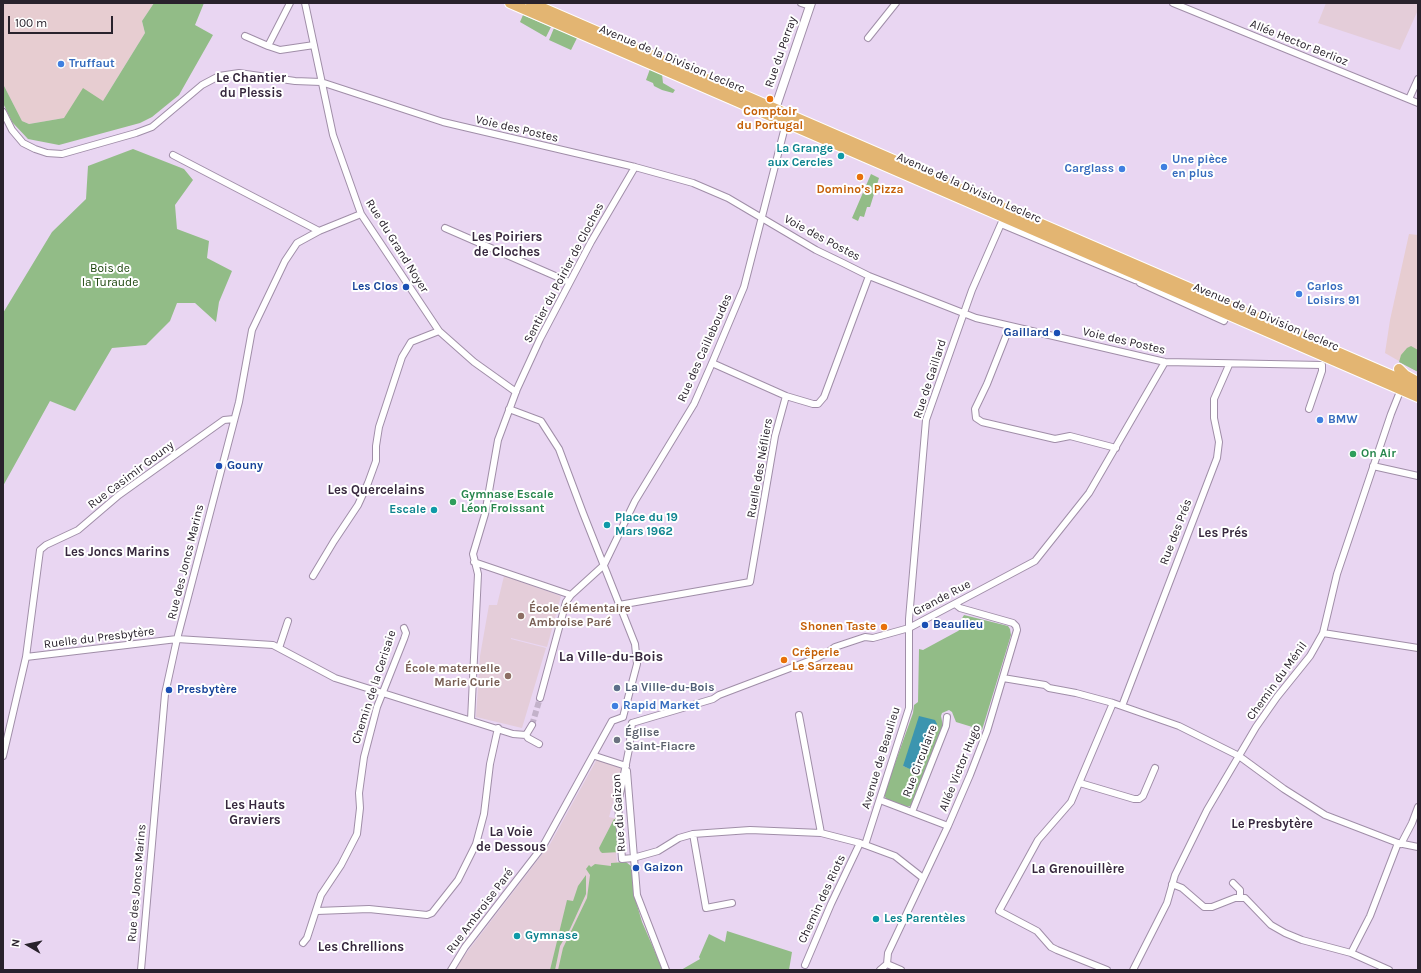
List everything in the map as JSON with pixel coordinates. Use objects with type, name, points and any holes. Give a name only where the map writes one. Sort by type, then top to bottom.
[{"type":"main road","name":"Avenue de la Division Leclerc","points":[[510,3],[786,123],[1003,221],[1153,283],[1418,397]]},
{"type":"main road","name":"Avenue de la Division Leclerc","points":[[531,3],[1418,387]]},
{"type":"main road","points":[[1399,369],[1405,375],[1418,381]]},
{"type":"street","points":[[268,46],[290,3]]},
{"type":"street","name":"Rue du Grand Noyer","points":[[305,3],[333,135],[361,214],[439,331],[474,362],[516,392]]},
{"type":"street","points":[[801,3],[810,4]]},
{"type":"street","points":[[868,38],[896,3]]},
{"type":"street","name":"Allée Hector Berlioz","points":[[1173,3],[1418,103]]},
{"type":"street","name":"Rue du Perray","points":[[775,109],[810,4]]},
{"type":"street","points":[[245,36],[280,50],[314,46]]},
{"type":"street","name":"Voie des Postes","points":[[3,112],[12,130],[23,143],[34,149],[62,154],[152,127],[202,85],[219,76],[239,73],[295,81],[321,82],[402,110],[473,130],[634,167],[710,190],[728,198],[816,250],[869,276],[963,314],[1165,362],[1229,365],[1322,365],[1337,362]]},
{"type":"street","points":[[1409,99],[1418,79]]},
{"type":"street","points":[[775,109],[786,123]]},
{"type":"street","name":"Rue des Cailleboudes","points":[[604,565],[635,500],[694,404],[744,287],[784,137],[786,123]]},
{"type":"street","points":[[172,155],[319,231]]},
{"type":"street","name":"Sentier du Poirier de Cloches","points":[[471,720],[478,574],[473,554],[485,514],[498,440],[516,392],[569,282],[634,167]]},
{"type":"street","name":"Rue des Joncs Marins","points":[[141,970],[163,708],[177,639],[240,395],[248,344],[256,319],[297,243],[319,231],[361,214]]},
{"type":"street","points":[[1003,221],[1224,320],[1227,315]]},
{"type":"street","name":"Rue de Gaillard","points":[[909,628],[926,420],[963,314],[1003,221]]},
{"type":"street","points":[[445,228],[569,282]]},
{"type":"street","points":[[712,363],[786,396],[818,404],[824,397],[869,276]]},
{"type":"street","points":[[1135,280],[1153,283]]},
{"type":"street","points":[[1010,326],[987,384],[974,409],[976,418],[982,422],[1055,439],[1070,436],[1116,448]]},
{"type":"street","points":[[313,576],[358,505],[368,483],[376,461],[376,446],[379,427],[402,357],[411,342],[439,331]]},
{"type":"street","name":"Grande Rue","points":[[632,723],[713,699],[719,695],[814,659],[827,653],[835,647],[865,637],[873,638],[909,628],[1035,561],[1089,493],[1165,362]]},
{"type":"street","name":"Rue des Prés","points":[[1122,706],[1217,458],[1219,442],[1214,418],[1214,400],[1229,365]]},
{"type":"street","points":[[1309,409],[1322,371],[1322,365]]},
{"type":"street","name":"Chemin du Ménil","points":[[1133,970],[1167,903],[1172,884],[1191,841],[1239,756],[1277,697],[1310,656],[1322,633],[1337,574],[1373,466],[1401,389]]},
{"type":"street","name":"Ruelle des Néfliers","points":[[619,605],[750,582],[774,436],[786,396]]},
{"type":"street","points":[[509,409],[538,419],[546,427],[565,462],[577,497],[635,644],[637,656],[634,675],[623,717],[632,723]]},
{"type":"street","name":"Rue Casimir Gouny","points":[[26,657],[40,550],[46,545],[78,530],[119,495],[224,420],[234,418]]},
{"type":"street","points":[[1373,466],[1418,476]]},
{"type":"street","points":[[599,553],[610,553]]},
{"type":"street","points":[[474,562],[571,595]]},
{"type":"street","points":[[540,698],[566,602],[571,595],[604,565]]},
{"type":"street","name":"Allée Victor Hugo","points":[[887,964],[888,953],[948,826],[987,731],[1017,630],[1016,626],[1003,619],[960,608],[955,604]]},
{"type":"street","points":[[280,648],[288,621]]},
{"type":"street","name":"Chemin de la Cerisaie","points":[[304,943],[317,910],[321,895],[341,865],[357,834],[359,823],[359,793],[364,757],[382,693],[406,633],[404,628]]},
{"type":"street","name":"Avenue de Beaulieu","points":[[863,844],[880,800],[908,708],[909,628]]},
{"type":"street","points":[[1322,633],[1418,648]]},
{"type":"street","name":"Ruelle du Presbytère","points":[[26,657],[177,639],[261,644],[280,648],[334,678],[498,728],[513,734],[526,735],[528,738],[539,744]]},
{"type":"street","points":[[3,756],[26,657]]},
{"type":"street","points":[[1003,678],[1076,693],[1113,703],[1179,726],[1239,756],[1284,789],[1325,815],[1399,843],[1418,848]]},
{"type":"street","points":[[1107,970],[1058,950],[1051,946],[1037,931],[1002,914],[999,911],[1038,840],[1071,802],[1113,703]]},
{"type":"street","points":[[800,715],[821,833]]},
{"type":"street","name":"Rue Ambroise Paré","points":[[451,970],[465,947],[543,846],[595,756],[612,721],[623,717]]},
{"type":"street","name":"Rue Circulaire","points":[[912,812],[946,726],[947,717]]},
{"type":"street","name":"Rue du Gaizon","points":[[632,723],[626,766],[618,804],[622,859],[633,858]]},
{"type":"street","points":[[526,735],[532,725]]},
{"type":"street","points":[[317,910],[369,909],[427,914],[432,913],[458,880],[476,844],[484,814],[490,764],[498,728]]},
{"type":"street","points":[[595,756],[626,766]]},
{"type":"street","name":"Rue du Gaizon","points":[[626,766],[637,895],[666,970]]},
{"type":"street","points":[[1080,783],[1134,799],[1139,799],[1143,796],[1155,768]]},
{"type":"street","points":[[880,800],[948,826]]},
{"type":"street","points":[[1351,953],[1372,911],[1399,843],[1412,823],[1418,807]]},
{"type":"street","points":[[633,858],[658,852],[679,838],[693,834],[750,830],[821,833],[863,844],[895,856],[923,878]]},
{"type":"street","points":[[693,834],[706,908],[732,903]]},
{"type":"street","name":"Chemin des Riots","points":[[805,965],[831,904],[863,844]]},
{"type":"street","points":[[1233,883],[1240,890],[1240,897]]},
{"type":"street","points":[[1172,884],[1182,888],[1201,906],[1208,908],[1240,897],[1245,898],[1271,925],[1285,933],[1302,940],[1351,953],[1389,970]]},
{"type":"street","points":[[880,970],[887,964],[901,970]]},
{"type":"shaded area","name":"Truffaut","points":[[3,3],[154,3],[142,21],[145,33],[103,101],[64,118],[29,124],[22,121],[3,84]]},
{"type":"shaded area","points":[[1326,3],[1418,3],[1418,10],[1400,50],[1318,23]]},
{"type":"shaded area","points":[[1409,234],[1418,235],[1418,372],[1385,353],[1390,320]]},
{"type":"shaded area","points":[[504,576],[561,596],[547,647],[511,638],[546,648],[522,728],[476,717],[480,656],[489,605],[497,605]]},
{"type":"shaded area","points":[[597,759],[620,767],[622,771],[609,817],[617,819],[620,852],[616,852],[617,862],[626,862],[631,866],[634,895],[642,922],[663,970],[455,970],[461,960],[550,844]]},
{"type":"green space","points":[[154,3],[204,3],[195,25],[213,35],[179,95],[152,117],[140,123],[59,145],[28,139],[12,122],[3,103],[3,84],[22,121],[29,124],[64,118],[83,88],[103,101],[145,33],[142,21]]},
{"type":"green space","points":[[523,15],[551,27],[546,37],[520,22]]},
{"type":"green space","points":[[554,28],[577,38],[571,50],[549,40]]},
{"type":"green space","points":[[650,69],[662,74],[663,83],[675,90],[673,93],[662,90],[646,80]]},
{"type":"green space","name":"Bois de la Turaude","points":[[133,149],[184,169],[193,180],[175,205],[177,229],[209,241],[207,258],[232,271],[219,302],[216,322],[195,303],[177,303],[170,321],[146,345],[112,348],[75,411],[50,401],[3,486],[3,313],[52,232],[86,199],[88,166]]},
{"type":"green space","points":[[871,174],[879,178],[870,207],[867,207],[864,217],[860,216],[858,221],[852,218]]},
{"type":"green space","points":[[1411,346],[1418,350],[1418,372],[1399,362],[1401,355]]},
{"type":"green space","points":[[964,615],[1008,626],[1011,635],[982,730],[956,722],[952,712],[949,710],[942,713],[941,716],[943,726],[911,806],[906,807],[886,799],[884,794],[913,713],[914,705],[918,702],[919,649],[923,650],[958,631],[965,625],[961,620]],"holes":[[[936,727],[911,769],[903,766]]]},
{"type":"green space","points":[[614,819],[617,819],[620,852],[602,853],[599,848]]},
{"type":"green space","points":[[626,862],[631,866],[634,895],[642,922],[663,970],[558,970],[563,948],[587,898],[590,875],[586,869],[589,865],[591,867],[595,864],[611,866],[611,863]]},
{"type":"green space","points":[[586,875],[586,894],[570,929],[560,946],[555,970],[550,970],[567,900],[573,901],[578,886]]},
{"type":"green space","points":[[727,931],[792,952],[789,970],[681,970],[700,959],[699,957],[709,934],[725,942]]},
{"type":"water","points":[[919,716],[935,720],[937,724],[919,773],[903,766]]},
{"type":"tunnel","points":[[532,725],[540,698]]},
{"type":"place","name":"Truffaut","points":[[61,64]]},
{"type":"place","name":"Comptoir du Portugal","points":[[770,99]]},
{"type":"place","name":"La Grange aux Cercles","points":[[841,156]]},
{"type":"place","name":"Une pièce en plus","points":[[1164,167]]},
{"type":"place","name":"Carglass","points":[[1122,169]]},
{"type":"place","name":"Domino’s Pizza","points":[[860,177]]},
{"type":"place","name":"Les Clos","points":[[406,287]]},
{"type":"place","name":"Carlos Loisirs 91","points":[[1299,294]]},
{"type":"place","name":"Gaillard","points":[[1057,333]]},
{"type":"place","name":"BMW","points":[[1320,420]]},
{"type":"place","name":"On Air","points":[[1353,454]]},
{"type":"place","name":"Gouny","points":[[219,466]]},
{"type":"place","name":"Gymnase Escale Léon Froissant","points":[[453,502]]},
{"type":"place","name":"Escale","points":[[434,510]]},
{"type":"place","name":"Place du 19 Mars 1962","points":[[607,525]]},
{"type":"place","name":"École élémentaire Ambroise Paré","points":[[521,616]]},
{"type":"place","name":"Beaulieu","points":[[925,625]]},
{"type":"place","name":"Shonen Taste","points":[[884,627]]},
{"type":"place","name":"Crêperie Le Sarzeau","points":[[784,660]]},
{"type":"place","name":"École maternelle Marie Curie","points":[[508,676]]},
{"type":"place","name":"La Ville-du-Bois","points":[[617,688]]},
{"type":"place","name":"Presbytère","points":[[169,690]]},
{"type":"place","name":"Rapid Market","points":[[615,706]]},
{"type":"place","name":"Église Saint-Fiacre","points":[[617,740]]},
{"type":"place","name":"Gaizon","points":[[636,868]]},
{"type":"place","name":"Les Parentèles","points":[[876,919]]},
{"type":"place","name":"Gymnase","points":[[517,936]]},
{"type":"district","name":"Le Chantier du Plessis","points":[[251,86]]},
{"type":"district","name":"Les Poiriers de Cloches","points":[[507,244]]},
{"type":"district","name":"Les Quercelains","points":[[376,490]]},
{"type":"district","name":"Les Prés","points":[[1223,533]]},
{"type":"district","name":"Les Joncs Marins","points":[[117,552]]},
{"type":"district","name":"La Ville-du-Bois","points":[[611,657]]},
{"type":"district","name":"Les Hauts Graviers","points":[[255,812]]},
{"type":"district","name":"Le Presbytère","points":[[1272,824]]},
{"type":"district","name":"La Voie de Dessous","points":[[511,840]]},
{"type":"district","name":"La Grenouillère","points":[[1078,869]]},
{"type":"district","name":"Les Chrellions","points":[[361,947]]}]
